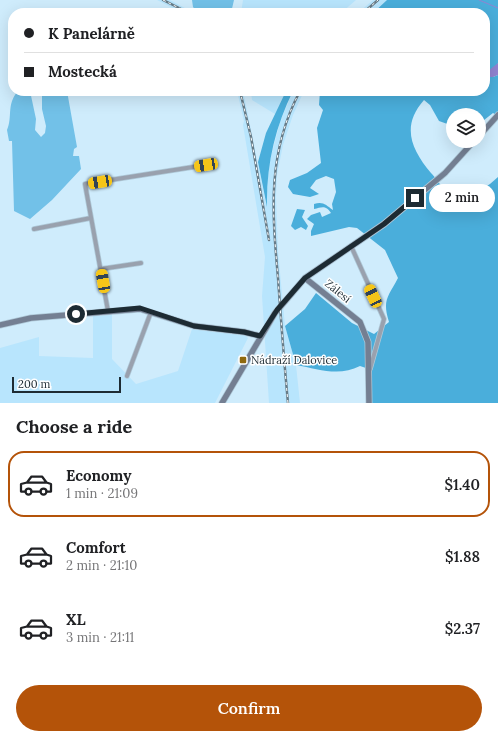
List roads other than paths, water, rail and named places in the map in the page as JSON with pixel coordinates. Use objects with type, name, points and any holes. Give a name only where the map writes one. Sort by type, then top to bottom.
[{"type":"street","points":[[486,128],[498,115]]},
{"type":"street","points":[[222,403],[260,336],[277,310],[305,278],[384,224],[445,173],[468,148]]},
{"type":"street","points":[[108,311],[85,184],[206,165]]},
{"type":"street","points":[[34,229],[91,218]]},
{"type":"street","points":[[351,246],[384,319],[369,372]]},
{"type":"street","points":[[101,269],[141,263]]},
{"type":"street","name":"Zálesí","points":[[305,278],[360,322],[368,342],[370,403]]},
{"type":"street","points":[[0,325],[31,318],[140,308],[194,326],[244,332],[260,336]]},
{"type":"street","points":[[127,376],[151,312]]},
{"type":"waterway","points":[[479,0],[498,8]]},
{"type":"railway","points":[[163,0],[179,8]]},
{"type":"railway","points":[[369,8],[378,0]]},
{"type":"railway","points":[[241,96],[251,137],[269,240]]},
{"type":"railway","points":[[288,403],[274,229],[274,183],[282,137],[289,114],[298,96]]},
{"type":"place","name":"Nádraží Dalovice","points":[[243,360]]}]
